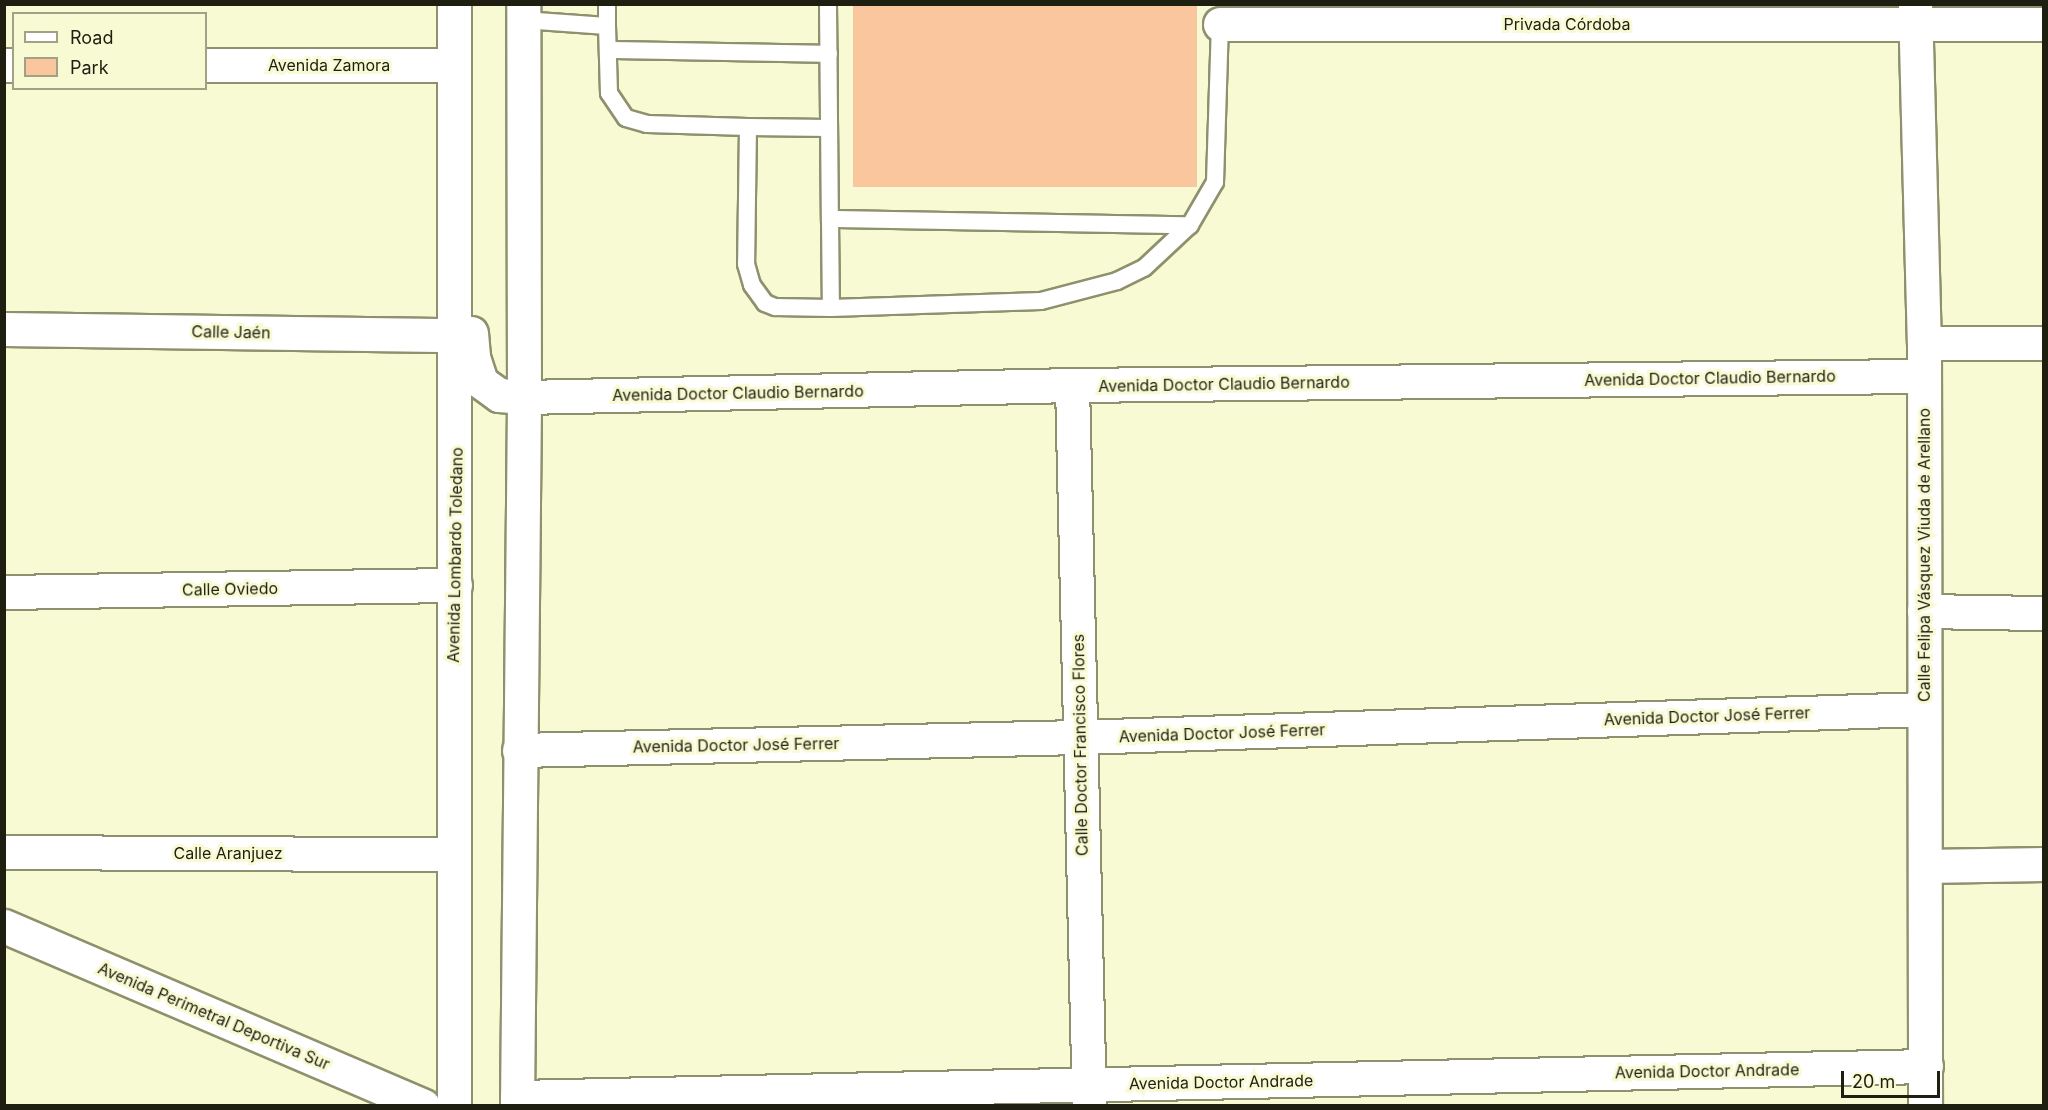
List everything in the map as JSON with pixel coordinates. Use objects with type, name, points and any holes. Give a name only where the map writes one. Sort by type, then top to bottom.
[{"type":"street","name":"Avenida Lombardo Toledano","points":[[454,4],[453,65],[457,213],[452,854],[454,1106]]},
{"type":"street","points":[[517,1101],[524,398],[521,10]]},
{"type":"street","name":"Privada Córdoba","points":[[1220,24],[1915,14],[2043,24]]},
{"type":"street","name":"Calle Felipa Vásquez Viuda de Arellano","points":[[1915,14],[1924,343],[1925,1106]]},
{"type":"street","name":"Avenida Zamora","points":[[207,65],[453,65]]},
{"type":"street","name":"Avenida Doctor Claudio Bernardo","points":[[457,213],[469,256],[476,371],[489,390],[524,398],[1072,385],[1924,376]]},
{"type":"street","name":"Calle Jaén","points":[[4,329],[457,335]]},
{"type":"street","points":[[1924,343],[2043,343]]},
{"type":"street","name":"Calle Doctor Francisco Flores","points":[[1072,385],[1089,1095]]},
{"type":"street","name":"Calle Oviedo","points":[[4,592],[455,585]]},
{"type":"street","points":[[1924,611],[2043,613]]},
{"type":"street","name":"Avenida Doctor José Ferrer","points":[[519,750],[1079,737],[1924,709]]},
{"type":"street","name":"Calle Aranjuez","points":[[4,852],[452,854]]},
{"type":"street","points":[[1925,866],[2043,864]]},
{"type":"street","name":"Avenida Perimetral Deportiva Sur","points":[[4,926],[423,1106]]},
{"type":"street","name":"Avenida Doctor Andrade","points":[[517,1101],[1089,1095],[1926,1066]]},
{"type":"lane","points":[[607,4],[609,93],[626,118],[647,124],[829,128]]},
{"type":"lane","points":[[828,4],[831,308]]},
{"type":"lane","points":[[521,10],[607,27]]},
{"type":"lane","points":[[748,127],[746,264],[752,285],[765,303],[775,307],[831,308],[1041,301],[1117,281],[1144,267],[1190,225],[1215,182],[1220,24]]},
{"type":"lane","points":[[608,50],[829,54]]},
{"type":"lane","points":[[830,219],[1190,225]]},
{"type":"green space","points":[[853,5],[1197,5],[1197,187],[853,187]]}]
